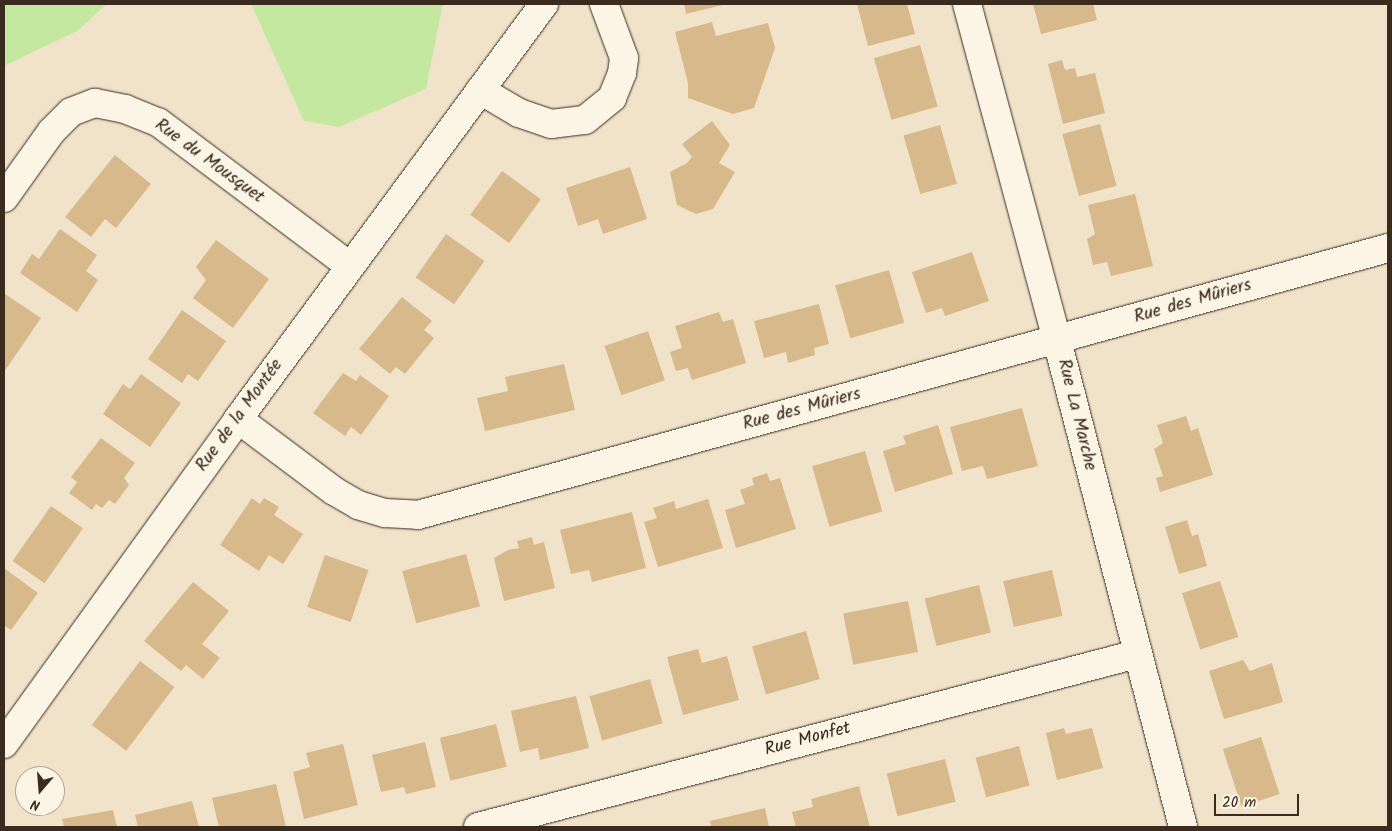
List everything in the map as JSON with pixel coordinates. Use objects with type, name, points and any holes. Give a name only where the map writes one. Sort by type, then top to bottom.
[{"type":"street","name":"Rue de la Montée","points":[[4,744],[238,419],[544,4]]},
{"type":"street","points":[[480,90],[519,113],[551,124],[585,120],[612,98],[622,73],[624,58],[604,4]]},
{"type":"street","name":"Rue La Marche","points":[[967,4],[1057,340],[1183,827]]},
{"type":"street","name":"Rue du Mousquet","points":[[4,198],[52,132],[71,112],[95,104],[117,108],[158,122],[350,266]]},
{"type":"street","name":"Rue des Mûriers","points":[[238,419],[334,491],[358,505],[385,514],[418,515],[1388,248]]},
{"type":"street","name":"Rue Monfet","points":[[478,827],[1137,654]]},
{"type":"green space","points":[[4,4],[107,4],[77,31],[4,66]]},
{"type":"green space","points":[[251,4],[443,4],[426,89],[339,127],[304,121]]},
{"type":"building","points":[[684,4],[727,4],[686,14]]},
{"type":"building","points":[[857,4],[907,4],[915,34],[868,46]]},
{"type":"building","points":[[1033,4],[1093,4],[1097,20],[1041,34]]},
{"type":"building","points":[[712,22],[716,36],[768,23],[775,48],[754,108],[733,114],[688,98],[688,83],[675,32]]},
{"type":"building","points":[[920,45],[938,107],[892,120],[874,58]]},
{"type":"building","points":[[1062,60],[1065,70],[1075,68],[1077,77],[1095,73],[1105,113],[1063,124],[1048,64]]},
{"type":"building","points":[[712,121],[730,145],[719,163],[735,172],[713,209],[696,214],[677,205],[670,172],[687,163],[692,157],[682,144]]},
{"type":"building","points":[[1100,124],[1117,186],[1079,196],[1062,134]]},
{"type":"building","points":[[940,125],[957,184],[920,194],[903,135]]},
{"type":"building","points":[[115,155],[151,184],[116,228],[105,219],[91,237],[65,217]]},
{"type":"building","points":[[630,167],[647,219],[603,234],[598,219],[578,226],[566,188]]},
{"type":"building","points":[[502,171],[541,199],[509,243],[470,215]]},
{"type":"building","points":[[1135,194],[1153,266],[1111,276],[1107,262],[1093,265],[1087,239],[1095,234],[1088,205]]},
{"type":"building","points":[[60,229],[97,255],[86,271],[98,280],[77,312],[20,273],[32,254],[39,259]]},
{"type":"building","points":[[446,234],[485,261],[454,304],[416,277]]},
{"type":"building","points":[[216,240],[269,279],[233,328],[193,298],[206,280],[196,267]]},
{"type":"building","points":[[972,252],[989,301],[945,316],[942,308],[926,313],[912,272]]},
{"type":"building","points":[[889,270],[904,323],[850,338],[835,285]]},
{"type":"building","points":[[5,294],[41,318],[4,372],[4,296]]},
{"type":"building","points":[[402,297],[432,321],[424,330],[434,338],[405,374],[396,367],[390,374],[359,349]]},
{"type":"building","points":[[819,304],[829,344],[814,348],[815,355],[788,363],[786,352],[764,358],[754,321]]},
{"type":"building","points":[[182,310],[226,341],[198,381],[188,374],[182,383],[148,359]]},
{"type":"building","points":[[719,312],[723,322],[733,319],[746,363],[692,380],[688,368],[676,371],[670,352],[682,348],[675,326]]},
{"type":"building","points":[[648,331],[665,380],[621,395],[605,346]]},
{"type":"building","points":[[564,364],[575,410],[485,431],[477,398],[508,391],[505,377]]},
{"type":"building","points":[[343,373],[356,381],[360,375],[389,396],[361,435],[351,427],[345,436],[313,413]]},
{"type":"building","points":[[141,374],[181,403],[150,447],[103,414],[123,384],[130,389]]},
{"type":"building","points":[[1022,408],[1038,466],[987,479],[983,466],[962,471],[950,427]]},
{"type":"building","points":[[1186,416],[1191,431],[1198,428],[1213,475],[1160,492],[1156,478],[1163,476],[1154,449],[1163,443],[1157,425]]},
{"type":"building","points":[[938,425],[953,474],[895,492],[883,451],[906,444],[903,436]]},
{"type":"building","points":[[101,438],[135,463],[124,478],[129,485],[115,504],[109,500],[102,508],[96,504],[92,510],[69,493],[77,482],[71,477]]},
{"type":"building","points":[[865,451],[882,512],[829,527],[812,466]]},
{"type":"building","points":[[767,473],[770,481],[780,478],[796,529],[736,548],[725,510],[745,504],[740,490],[754,485],[752,478]]},
{"type":"building","points":[[252,498],[260,504],[264,498],[279,507],[274,515],[303,534],[283,564],[269,555],[259,571],[220,545]]},
{"type":"building","points":[[708,499],[723,548],[658,567],[644,522],[657,518],[653,508],[674,501],[676,509]]},
{"type":"building","points":[[51,506],[83,528],[45,583],[13,561]]},
{"type":"building","points":[[632,512],[646,568],[592,582],[589,570],[571,574],[560,530]]},
{"type":"building","points":[[1187,520],[1192,536],[1198,534],[1207,566],[1179,574],[1165,527]]},
{"type":"building","points":[[532,537],[534,545],[544,542],[555,588],[504,601],[494,558],[508,550],[519,548],[517,541]]},
{"type":"building","points":[[466,554],[480,606],[416,623],[402,571]]},
{"type":"building","points":[[325,555],[368,570],[351,622],[307,607]]},
{"type":"building","points":[[4,568],[38,593],[11,630],[5,626],[4,629]]},
{"type":"building","points":[[1052,570],[1063,616],[1014,627],[1003,581]]},
{"type":"building","points":[[1220,581],[1238,637],[1200,649],[1182,593]]},
{"type":"building","points":[[193,582],[229,611],[202,644],[220,658],[203,679],[186,665],[181,671],[144,641]]},
{"type":"building","points":[[979,585],[991,633],[937,646],[925,599]]},
{"type":"building","points":[[908,601],[918,652],[853,665],[843,614]]},
{"type":"building","points":[[806,631],[820,679],[766,694],[752,646]]},
{"type":"building","points":[[698,649],[702,663],[727,656],[739,700],[683,715],[667,657]]},
{"type":"building","points":[[1243,660],[1250,671],[1272,663],[1283,702],[1224,719],[1209,671]]},
{"type":"building","points":[[140,661],[174,687],[126,751],[92,725]]},
{"type":"building","points":[[650,679],[663,723],[602,741],[589,696]]},
{"type":"building","points":[[576,696],[589,748],[540,760],[538,748],[520,752],[511,711]]},
{"type":"building","points":[[496,724],[507,767],[450,781],[440,738]]},
{"type":"building","points":[[1064,728],[1066,734],[1092,728],[1103,768],[1057,780],[1046,733]]},
{"type":"building","points":[[1261,737],[1280,794],[1241,806],[1223,749]]},
{"type":"building","points":[[425,742],[436,787],[406,794],[404,787],[381,792],[372,755]]},
{"type":"building","points":[[343,744],[358,805],[304,819],[293,772],[310,767],[306,753]]},
{"type":"building","points":[[1019,746],[1030,786],[986,797],[976,758]]},
{"type":"building","points":[[945,759],[956,802],[897,816],[887,774]]},
{"type":"building","points":[[276,784],[286,827],[219,827],[212,798]]},
{"type":"building","points":[[859,786],[870,827],[796,827],[792,812],[813,807],[811,799]]},
{"type":"building","points":[[192,801],[199,827],[138,827],[135,815]]},
{"type":"building","points":[[765,808],[769,827],[711,827],[710,821]]},
{"type":"building","points":[[113,810],[117,827],[64,827],[62,819]]}]
